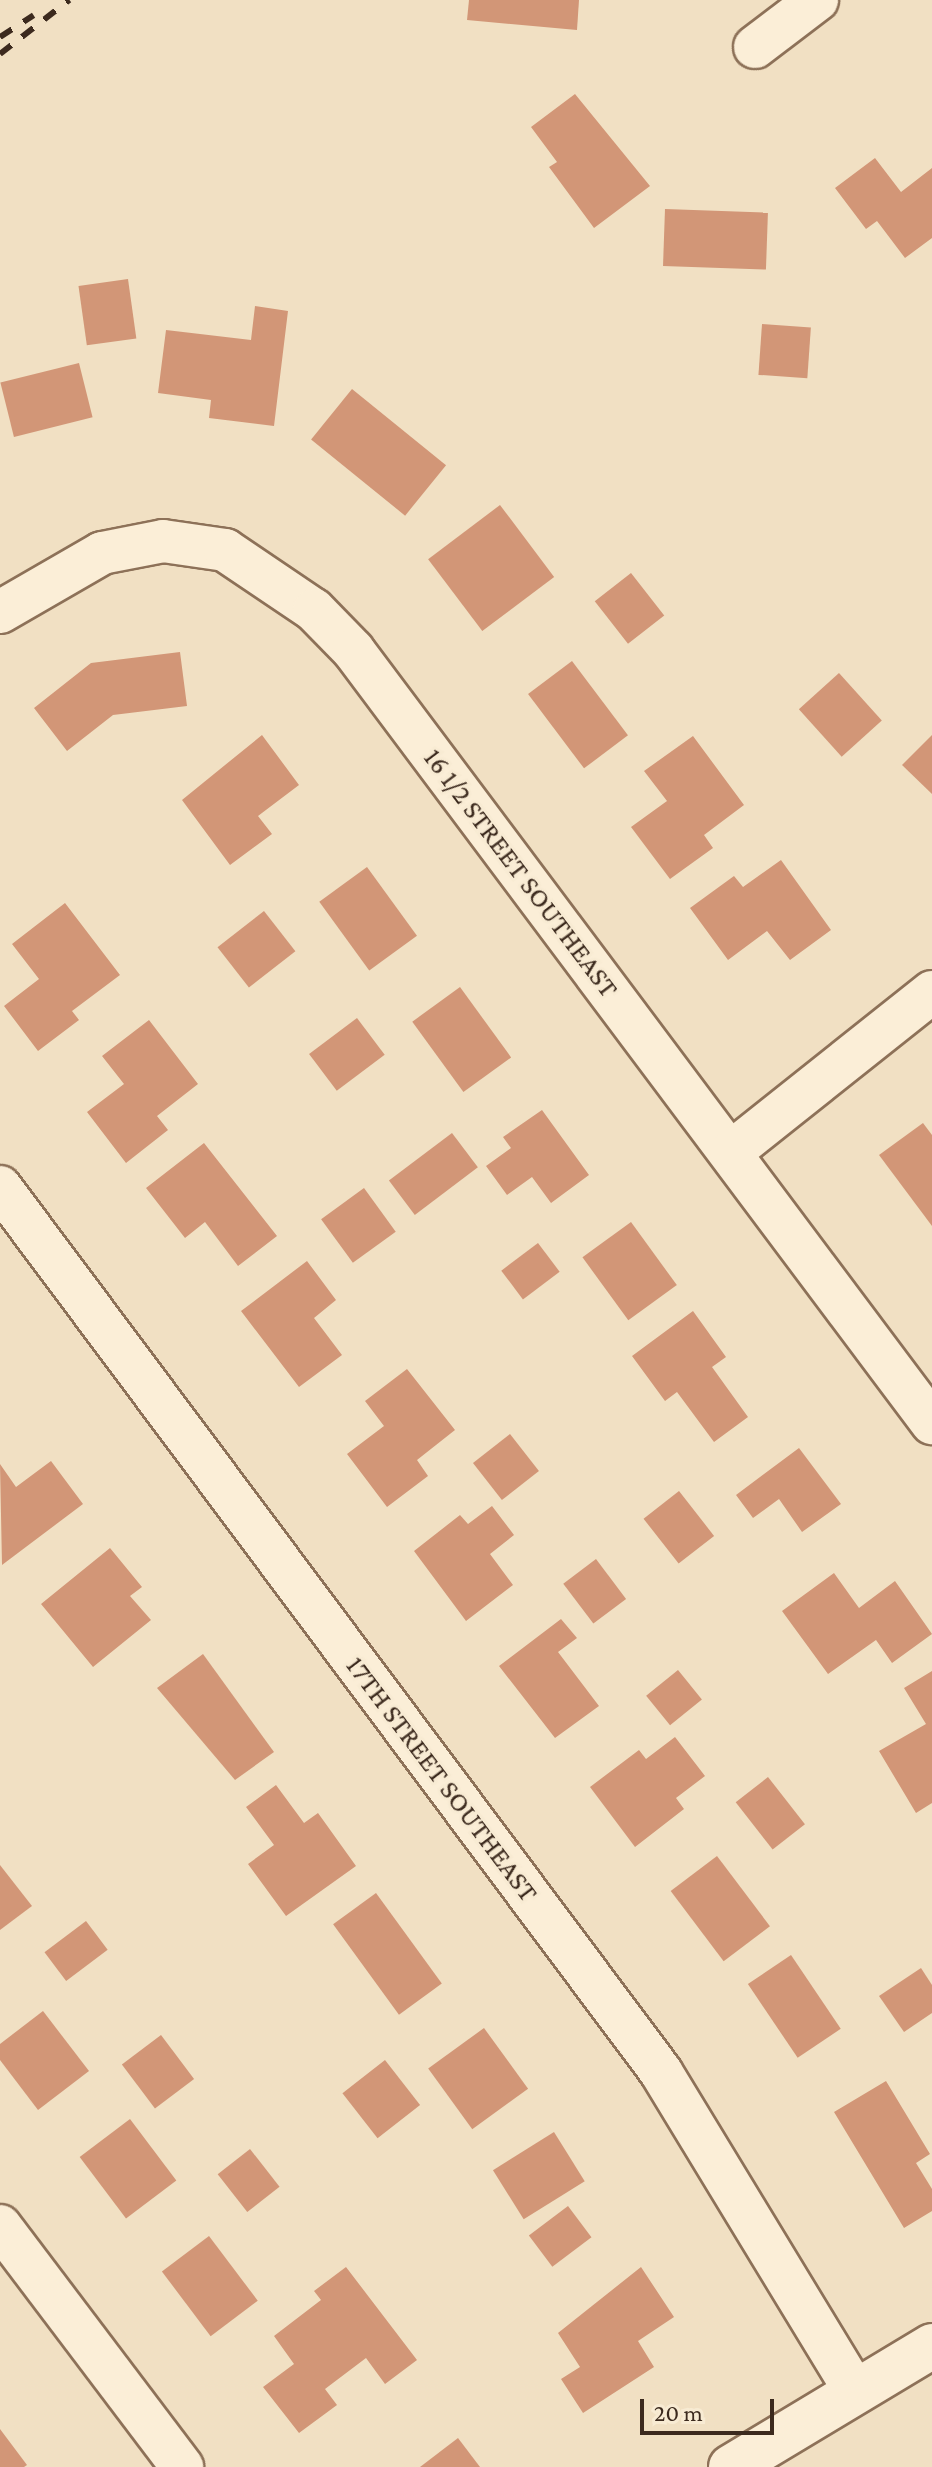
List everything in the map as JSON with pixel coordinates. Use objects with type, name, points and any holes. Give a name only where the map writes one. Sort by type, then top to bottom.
[{"type":"street","points":[[755,47],[817,0]]},
{"type":"street","name":"16 1/2 STREET SOUTHEAST","points":[[0,612],[71,567],[144,542],[225,550],[287,587],[353,650],[932,1423]]},
{"type":"street","points":[[731,1152],[932,992]]},
{"type":"street","name":"17TH STREET SOUTHEAST","points":[[0,1187],[661,2072],[854,2390]]},
{"type":"street","points":[[0,2226],[182,2467]]},
{"type":"street","points":[[731,2467],[854,2390],[932,2346]]},
{"type":"building","points":[[469,0],[579,0],[577,30],[467,20]]},
{"type":"building","points":[[575,94],[650,186],[594,228],[549,167],[557,162],[531,127]]},
{"type":"building","points":[[875,158],[901,192],[932,168],[932,238],[905,258],[877,221],[866,229],[835,188]]},
{"type":"building","points":[[665,209],[768,213],[766,270],[663,266]]},
{"type":"building","points":[[128,279],[136,338],[87,345],[78,286]]},
{"type":"building","points":[[255,306],[288,311],[274,426],[209,418],[211,400],[158,393],[166,330],[251,340]]},
{"type":"building","points":[[762,324],[811,327],[807,378],[758,375]]},
{"type":"building","points":[[79,363],[93,417],[14,437],[0,383]]},
{"type":"building","points":[[352,389],[446,465],[405,516],[311,440]]},
{"type":"building","points":[[500,505],[554,577],[482,631],[428,559]]},
{"type":"building","points":[[631,573],[664,616],[628,644],[595,601]]},
{"type":"building","points":[[180,652],[187,706],[113,715],[67,751],[34,708],[91,663]]},
{"type":"building","points":[[572,661],[628,735],[584,768],[528,694]]},
{"type":"building","points":[[839,673],[882,721],[842,757],[799,709]]},
{"type":"building","points":[[262,735],[299,785],[258,816],[272,834],[230,865],[182,800]]},
{"type":"building","points":[[932,735],[932,794],[902,765]]},
{"type":"building","points":[[693,736],[744,805],[704,835],[713,848],[670,879],[631,827],[667,801],[644,771]]},
{"type":"building","points":[[781,860],[831,930],[790,960],[767,931],[728,960],[690,908],[734,876],[743,887]]},
{"type":"building","points":[[367,867],[417,936],[369,970],[319,902]]},
{"type":"building","points":[[65,903],[120,975],[72,1011],[79,1020],[38,1051],[4,1006],[39,979],[12,944]]},
{"type":"building","points":[[264,911],[295,951],[249,988],[218,947]]},
{"type":"building","points":[[460,987],[511,1057],[463,1092],[412,1022]]},
{"type":"building","points":[[357,1018],[385,1055],[337,1091],[309,1054]]},
{"type":"building","points":[[149,1020],[198,1084],[157,1116],[168,1130],[126,1163],[87,1112],[124,1084],[102,1056]]},
{"type":"building","points":[[542,1110],[589,1175],[551,1203],[532,1177],[507,1195],[486,1166],[511,1148],[503,1137]]},
{"type":"building","points":[[923,1123],[932,1135],[932,1226],[879,1155]]},
{"type":"building","points":[[452,1133],[478,1167],[415,1215],[389,1181]]},
{"type":"building","points":[[204,1143],[277,1236],[238,1266],[205,1222],[185,1238],[146,1188]]},
{"type":"building","points":[[364,1188],[396,1232],[353,1263],[321,1219]]},
{"type":"building","points":[[631,1222],[677,1285],[628,1320],[582,1257]]},
{"type":"building","points":[[538,1243],[560,1272],[523,1299],[501,1271]]},
{"type":"building","points":[[307,1261],[336,1300],[314,1318],[342,1355],[299,1387],[241,1311]]},
{"type":"building","points":[[693,1311],[726,1357],[712,1367],[748,1417],[714,1442],[677,1392],[665,1401],[632,1356]]},
{"type":"building","points":[[407,1369],[455,1430],[417,1460],[428,1476],[387,1507],[347,1454],[384,1426],[365,1401]]},
{"type":"building","points":[[510,1434],[539,1471],[502,1500],[473,1463]]},
{"type":"building","points":[[799,1448],[841,1504],[802,1532],[779,1499],[753,1518],[736,1495]]},
{"type":"building","points":[[51,1461],[83,1504],[2,1565],[0,1464],[16,1487]]},
{"type":"building","points":[[679,1491],[714,1536],[679,1564],[644,1519]]},
{"type":"building","points":[[492,1506],[514,1535],[490,1554],[513,1585],[466,1621],[414,1551],[460,1515],[468,1524]]},
{"type":"building","points":[[110,1548],[142,1587],[130,1596],[151,1620],[93,1667],[41,1604]]},
{"type":"building","points":[[596,1559],[626,1599],[593,1624],[563,1584]]},
{"type":"building","points":[[834,1573],[859,1608],[895,1581],[932,1634],[892,1663],[876,1640],[828,1674],[782,1611]]},
{"type":"building","points":[[561,1619],[577,1638],[558,1652],[599,1706],[555,1738],[499,1666]]},
{"type":"building","points":[[203,1654],[274,1752],[235,1780],[157,1688]]},
{"type":"building","points":[[678,1670],[702,1700],[670,1725],[646,1696]]},
{"type":"building","points":[[932,1671],[932,1803],[916,1813],[879,1751],[926,1724],[904,1688]]},
{"type":"building","points":[[675,1737],[705,1776],[676,1798],[684,1809],[635,1847],[590,1787],[639,1750],[646,1759]]},
{"type":"building","points":[[768,1777],[805,1824],[773,1850],[736,1802]]},
{"type":"building","points":[[276,1785],[304,1823],[318,1813],[356,1866],[286,1916],[248,1864],[274,1845],[246,1807]]},
{"type":"building","points":[[717,1856],[770,1926],[724,1961],[671,1891]]},
{"type":"building","points":[[0,1865],[32,1906],[0,1930]]},
{"type":"building","points":[[376,1893],[442,1984],[399,2015],[333,1924]]},
{"type":"building","points":[[86,1921],[108,1950],[66,1981],[44,1952]]},
{"type":"building","points":[[791,1955],[841,2029],[798,2058],[748,1984]]},
{"type":"building","points":[[921,1968],[932,1985],[932,2013],[904,2032],[879,1996]]},
{"type":"building","points":[[43,2011],[89,2071],[38,2110],[0,2060],[0,2044]]},
{"type":"building","points":[[484,2028],[528,2089],[472,2129],[428,2069]]},
{"type":"building","points":[[161,2035],[194,2079],[155,2108],[122,2064]]},
{"type":"building","points":[[385,2060],[420,2105],[378,2138],[342,2093]]},
{"type":"building","points":[[886,2081],[930,2154],[916,2163],[932,2189],[932,2211],[904,2228],[834,2112]]},
{"type":"building","points":[[130,2119],[176,2180],[126,2218],[80,2157]]},
{"type":"building","points":[[554,2132],[585,2181],[524,2219],[493,2170]]},
{"type":"building","points":[[250,2149],[280,2187],[247,2212],[218,2174]]},
{"type":"building","points":[[568,2206],[591,2237],[552,2267],[529,2235]]},
{"type":"building","points":[[209,2236],[258,2301],[211,2336],[162,2272]]},
{"type":"building","points":[[346,2267],[417,2360],[385,2384],[366,2358],[325,2389],[337,2405],[299,2433],[263,2387],[294,2364],[274,2336],[321,2300],[314,2291]]},
{"type":"building","points":[[641,2267],[674,2317],[638,2341],[654,2367],[583,2413],[561,2379],[580,2367],[558,2333]]},
{"type":"building","points":[[0,2429],[27,2465],[0,2467]]},
{"type":"building","points":[[458,2438],[480,2467],[420,2467]]},
{"type":"railway","points":[[0,54],[69,0]]},
{"type":"railway","points":[[0,37],[34,15]]}]
